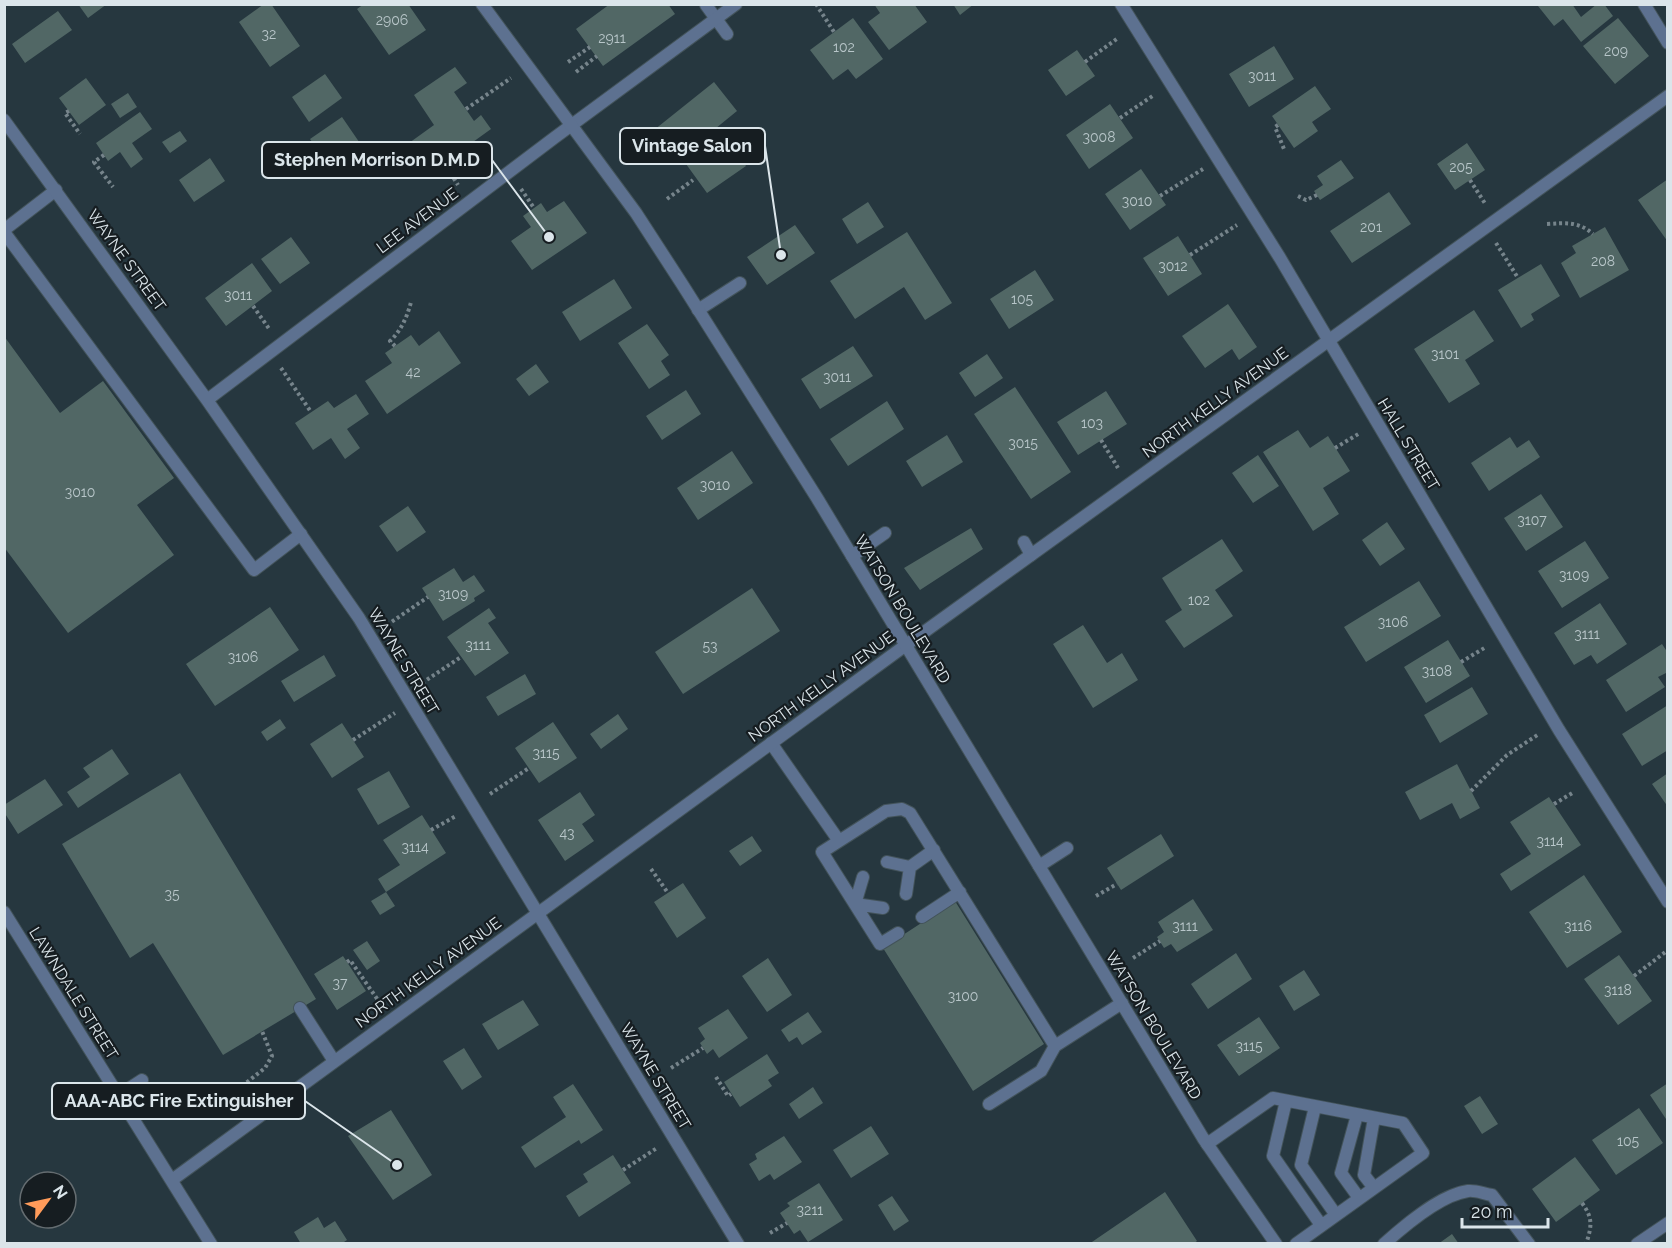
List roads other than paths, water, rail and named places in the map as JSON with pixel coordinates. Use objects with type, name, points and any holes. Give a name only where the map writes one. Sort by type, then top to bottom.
[{"type":"street","name":"WATSON BOULEVARD","points":[[482,4],[636,213],[799,468],[1207,1144],[1276,1244]]},
{"type":"street","name":"LEE AVENUE","points":[[207,400],[571,125],[736,4]]},
{"type":"street","name":"HALL STREET","points":[[1121,4],[1253,215],[1555,723],[1668,902]]},
{"type":"street","points":[[1644,4],[1668,43]]},
{"type":"street","points":[[706,5],[727,34]]},
{"type":"street","name":"NORTH KELLY AVENUE","points":[[172,1180],[906,645],[1668,96]]},
{"type":"street","name":"WAYNE STREET","points":[[4,120],[207,400],[370,636],[738,1244]]},
{"type":"street","points":[[56,190],[4,231],[254,570],[301,534]]},
{"type":"street","points":[[698,310],[740,283]]},
{"type":"street","points":[[852,556],[885,533]]},
{"type":"street","points":[[1024,542],[1031,555]]},
{"type":"street","points":[[771,743],[839,841]]},
{"type":"street","points":[[898,933],[880,944],[822,852],[886,811],[902,808],[910,813],[934,850],[1055,1046]]},
{"type":"street","points":[[1039,866],[1067,848]]},
{"type":"street","points":[[906,894],[910,867],[934,850]]},
{"type":"street","points":[[886,862],[910,867]]},
{"type":"street","points":[[855,903],[862,877]]},
{"type":"street","points":[[922,917],[960,892]]},
{"type":"street","points":[[855,903],[883,908]]},
{"type":"street","name":"LAWNDALE STREET","points":[[4,912],[211,1244]]},
{"type":"street","points":[[989,1104],[1041,1071],[1055,1046],[1122,1003]]},
{"type":"street","points":[[300,1008],[334,1061]]},
{"type":"street","points":[[119,1095],[142,1080]]},
{"type":"street","points":[[1207,1144],[1273,1098],[1403,1124],[1423,1153],[1296,1244]]},
{"type":"street","points":[[1286,1101],[1273,1156],[1321,1225]]},
{"type":"street","points":[[1315,1107],[1301,1165],[1336,1215]]},
{"type":"street","points":[[1357,1115],[1341,1173],[1359,1198]]},
{"type":"street","points":[[1374,1118],[1364,1174],[1374,1188]]},
{"type":"street","points":[[1384,1244],[1425,1212],[1453,1194],[1471,1191],[1492,1195],[1529,1244]]},
{"type":"street","points":[[1637,1244],[1668,1223]]},
{"type":"place","name":"Stephen Morrison D.M.D","points":[[549,237]]},
{"type":"place","name":"Vintage Salon","points":[[781,255]]},
{"type":"place","name":"AAA-ABC Fire Extinguisher","points":[[397,1165]]}]
